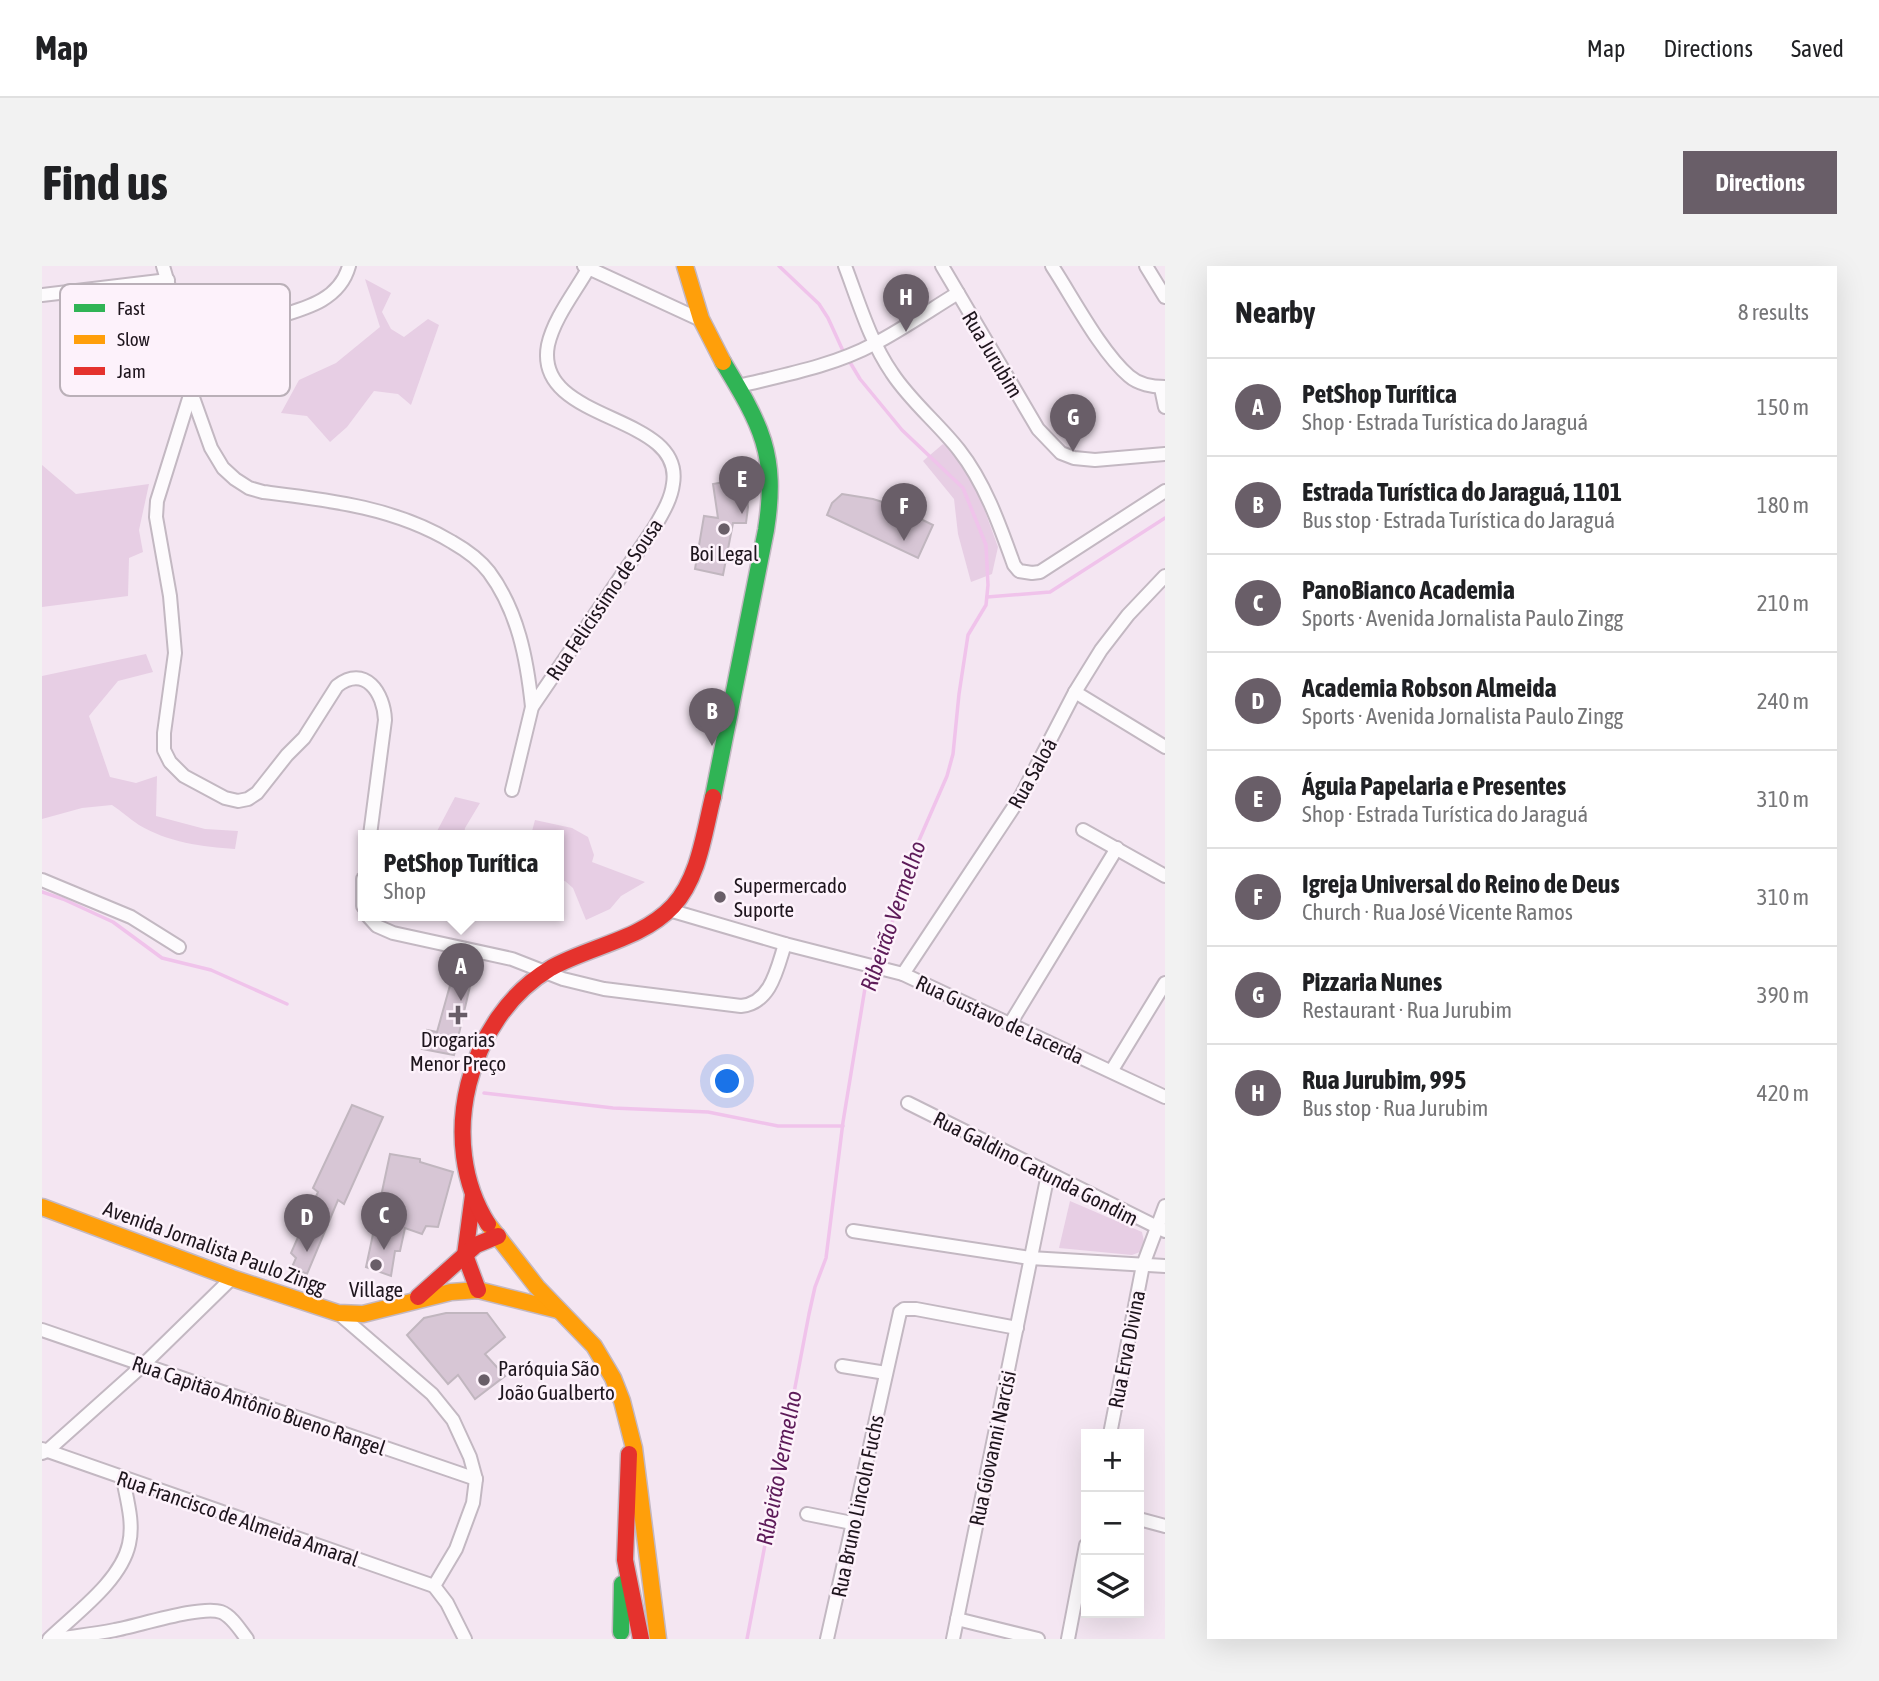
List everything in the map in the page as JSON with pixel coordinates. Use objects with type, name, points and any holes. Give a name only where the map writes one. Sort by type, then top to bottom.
[{"type":"main road","points":[[652,1634],[639,1477],[631,1430],[614,1380],[599,1353],[537,1287],[498,1236],[473,1195],[467,1174],[463,1137],[465,1104],[473,1069],[492,1026],[509,1003],[543,972],[569,958],[621,939],[669,910],[691,879],[703,839],[769,520],[771,481],[768,452],[758,421],[701,320],[685,266]]},
{"type":"main road","points":[[473,1195],[465,1255],[478,1290]]},
{"type":"main road","name":"Avenida Jornalista Paulo Zingg","points":[[42,1207],[232,1278],[338,1313],[363,1314],[451,1292],[478,1290],[561,1311]]},
{"type":"main road","name":"Avenida Jornalista Paulo Zingg","points":[[416,1300],[477,1245],[498,1236]]},
{"type":"main road","points":[[521,1299],[533,1296],[537,1287]]},
{"type":"main road","points":[[620,1636],[631,1430]]},
{"type":"main road","points":[[625,1560],[635,1616],[652,1634]]},
{"type":"main road","points":[[620,1636],[635,1616],[645,1615],[652,1634]]},
{"type":"street","points":[[163,266],[169,284]]},
{"type":"street","points":[[290,312],[324,300],[338,290],[349,266]]},
{"type":"street","points":[[845,266],[875,344],[906,392],[959,450],[972,470],[1019,571],[1040,572],[1165,491]]},
{"type":"street","points":[[942,266],[957,293]]},
{"type":"street","points":[[1052,266],[1110,355],[1130,377],[1143,384],[1163,388],[1165,407]]},
{"type":"street","points":[[1146,266],[1165,297]]},
{"type":"street","points":[[586,268],[701,320]]},
{"type":"street","name":"Rua Felicissimo de Sousa","points":[[512,790],[532,707],[654,528],[669,499],[674,482],[668,457],[653,441],[565,393],[554,382],[550,371],[548,346],[586,268]]},
{"type":"street","points":[[134,284],[168,280]]},
{"type":"street","points":[[42,295],[60,293]]},
{"type":"street","name":"Rua Jurubim","points":[[739,386],[858,352],[957,293],[1038,429],[1061,453],[1074,458],[1096,460],[1165,454]]},
{"type":"street","points":[[190,396],[157,501],[158,535],[170,596],[175,653],[164,750],[170,762],[184,776],[225,799],[248,799],[257,793],[304,738],[337,686],[344,680],[354,679],[369,683],[379,692],[385,720],[371,830]]},
{"type":"street","points":[[192,396],[211,448],[223,468],[249,488],[364,506],[438,533],[470,552],[488,570],[505,597],[517,626],[528,668],[532,707]]},
{"type":"street","name":"Rua Saloá","points":[[899,972],[1021,796],[1075,692],[1101,650],[1128,615],[1165,576]]},
{"type":"street","points":[[1075,692],[1165,747]]},
{"type":"street","points":[[1083,830],[1165,876]]},
{"type":"street","points":[[1010,1024],[1117,848]]},
{"type":"street","points":[[42,880],[131,917],[179,947]]},
{"type":"street","name":"Rua Gustavo de Lacerda","points":[[669,910],[785,944],[899,972],[1165,1097]]},
{"type":"street","points":[[372,921],[393,933],[423,942],[490,954],[604,989],[741,1006],[753,1005],[769,989],[785,944]]},
{"type":"street","points":[[1112,1070],[1165,983]]},
{"type":"street","name":"Rua Galdino Catunda Gondim","points":[[908,1103],[1160,1229]]},
{"type":"street","name":"Rua Giovanni Narcisi","points":[[953,1639],[1048,1174]]},
{"type":"street","name":"Rua Erva Divina","points":[[1111,1429],[1143,1265],[1160,1229],[1165,1206]]},
{"type":"street","points":[[853,1231],[1030,1258],[1165,1266]]},
{"type":"street","points":[[44,1451],[142,1366],[232,1278]]},
{"type":"street","name":"Rua Bruno Lincoln Fuchs","points":[[827,1639],[899,1315],[904,1309],[916,1309],[1017,1328]]},
{"type":"street","points":[[338,1313],[432,1394],[453,1420],[470,1457],[475,1479],[473,1503],[456,1549],[434,1586],[447,1603],[465,1639]]},
{"type":"street","name":"Rua Capitão Antônio Bueno Rangel","points":[[42,1330],[475,1479]]},
{"type":"street","points":[[842,1366],[886,1373]]},
{"type":"street","name":"Rua Francisco de Almeida Amaral","points":[[44,1451],[434,1586]]},
{"type":"street","points":[[50,1639],[112,1579],[122,1562],[129,1544],[131,1525],[123,1479]]},
{"type":"street","points":[[807,1514],[852,1523]]},
{"type":"street","points":[[1144,1520],[1165,1526]]},
{"type":"street","points":[[1068,1639],[1084,1555]]},
{"type":"street","points":[[56,1639],[215,1611],[232,1620],[247,1639]]},
{"type":"street","points":[[957,1619],[1038,1639]]},
{"type":"shaded area","points":[[365,279],[391,293],[382,312],[391,329],[404,337],[428,319],[439,325],[411,405],[398,394],[374,391],[347,427],[330,442],[307,416],[281,413],[299,380],[336,363],[380,327]]},
{"type":"shaded area","points":[[943,444],[959,455],[974,481],[998,547],[992,574],[971,582],[958,534],[954,499],[923,461]]},
{"type":"shaded area","points":[[42,465],[76,494],[149,484],[139,530],[143,552],[129,558],[128,596],[42,607]]},
{"type":"shaded area","points":[[146,654],[153,672],[118,681],[89,716],[110,777],[136,783],[157,776],[156,816],[205,829],[238,831],[235,849],[198,845],[161,836],[139,825],[112,805],[82,808],[42,819],[42,676]]},
{"type":"shaded area","points":[[455,797],[480,803],[465,830],[438,830]]},
{"type":"shaded area","points":[[535,820],[572,828],[588,837],[594,855],[592,862],[645,882],[621,896],[610,909],[586,920],[573,888],[564,881],[564,830],[532,830]]},
{"type":"shaded area","points":[[1070,1201],[1142,1232],[1145,1246],[1132,1255],[1059,1248]]},
{"type":"building","points":[[745,478],[748,507],[746,523],[733,523],[723,575],[695,569],[704,516],[718,518],[713,484]]},
{"type":"building","points":[[842,494],[892,505],[933,525],[918,558],[827,515],[832,503]]},
{"type":"building","points":[[456,964],[474,969],[454,1055],[422,1049],[427,1030],[437,1032]]},
{"type":"building","points":[[352,1105],[383,1117],[344,1204],[338,1200],[307,1274],[292,1267],[296,1258],[291,1253],[318,1192],[313,1188]]},
{"type":"building","points":[[390,1154],[420,1159],[420,1162],[453,1172],[438,1227],[426,1226],[422,1234],[405,1228],[400,1251],[395,1251],[391,1276],[366,1267]]},
{"type":"building","points":[[446,1313],[487,1313],[505,1337],[485,1354],[505,1376],[475,1399],[458,1375],[448,1384],[407,1335],[424,1318]]},
{"type":"waterway","name":"Ribeirão Vermelho","points":[[779,266],[819,304],[844,353]]},
{"type":"waterway","name":"Ribeirão Vermelho","points":[[848,359],[860,379],[902,430],[963,488],[986,545],[988,585],[986,605],[968,635],[953,754],[947,776],[910,861],[883,954],[876,964]]},
{"type":"waterway","points":[[987,597],[1050,592],[1165,518]]},
{"type":"waterway","points":[[42,892],[113,922],[162,958],[211,970],[287,1004]]},
{"type":"waterway","name":"Ribeirão Vermelho","points":[[747,1639],[809,1314],[815,1287],[826,1258],[843,1122],[867,976],[871,970]]},
{"type":"waterway","points":[[484,1093],[613,1108],[708,1112],[778,1126],[843,1126]]},
{"type":"traffic: fast","points":[[713,797],[766,530],[770,481],[768,460],[756,423],[723,362]]},
{"type":"traffic: fast","points":[[621,1632],[622,1584]]},
{"type":"traffic: slow","points":[[685,266],[701,319],[723,362]]},
{"type":"traffic: slow","points":[[42,1207],[232,1278],[338,1313],[363,1314],[451,1292],[478,1290],[558,1310]]},
{"type":"traffic: slow","points":[[488,1224],[537,1287],[594,1346],[613,1378],[634,1448],[658,1639]]},
{"type":"traffic: jam","points":[[488,1224],[472,1192],[464,1156],[463,1120],[468,1084],[480,1049],[498,1018],[522,990],[551,968],[631,935],[660,918],[673,906],[682,895],[695,869],[713,797]]},
{"type":"traffic: jam","points":[[473,1195],[465,1255],[478,1290]]},
{"type":"traffic: jam","points":[[418,1297],[476,1245],[498,1236]]},
{"type":"traffic: jam","points":[[629,1454],[625,1560],[641,1639]]},
{"type":"place","name":"Rua Jurubim, 995","points":[[906,332]]},
{"type":"place","name":"Pizzaria Nunes","points":[[1073,452]]},
{"type":"place","name":"Águia Papelaria e Presentes","points":[[742,514]]},
{"type":"place","name":"Boi Legal","points":[[724,529]]},
{"type":"place","name":"Igreja Universal do Reino de Deus","points":[[904,541]]},
{"type":"place","name":"Estrada Turística do Jaraguá, 1101","points":[[712,746]]},
{"type":"place","name":"Supermercado Suporte","points":[[720,897]]},
{"type":"place","name":"PetShop Turítica","points":[[461,1001]]},
{"type":"place","name":"Drogarias Menor Preço","points":[[458,1015]]},
{"type":"place","name":"PanoBianco Academia","points":[[384,1250]]},
{"type":"place","name":"Academia Robson Almeida","points":[[307,1252]]},
{"type":"place","name":"Village","points":[[376,1265]]},
{"type":"place","name":"Paróquia São João Gualberto","points":[[484,1380]]}]
